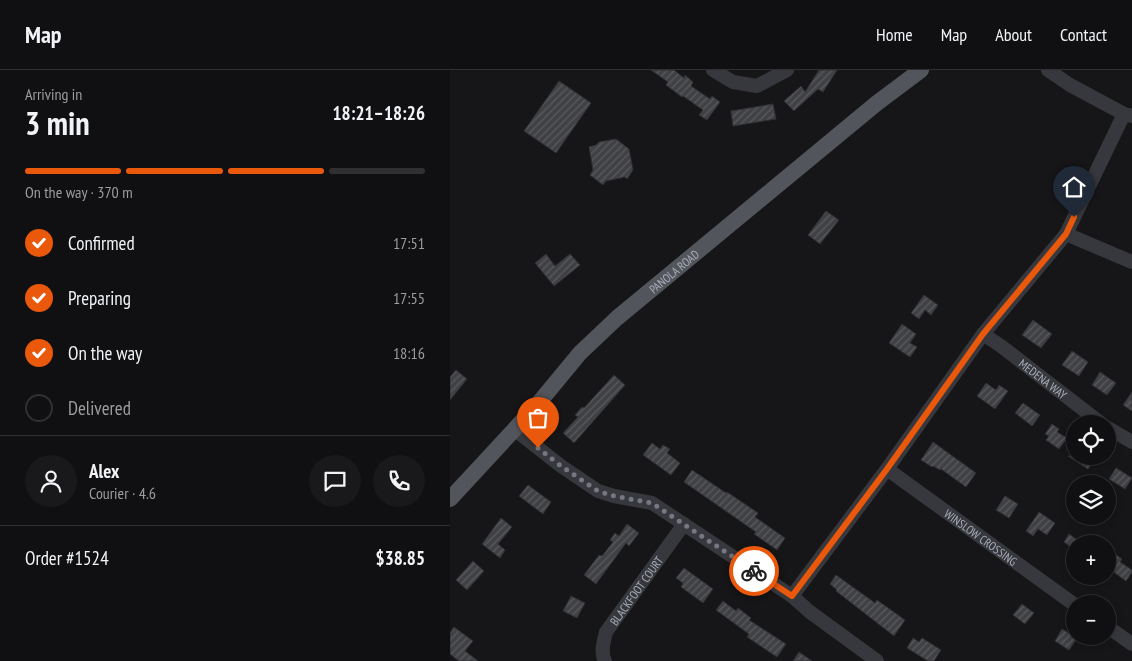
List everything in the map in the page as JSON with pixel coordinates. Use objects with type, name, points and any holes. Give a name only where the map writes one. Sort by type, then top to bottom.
[{"type":"main road","name":"PANOLA ROAD","points":[[450,499],[537,405],[580,353],[617,318],[918,71]]},
{"type":"street","points":[[713,70],[733,82],[757,86],[787,70]]},
{"type":"street","points":[[792,596],[887,469],[983,334],[1066,234],[1128,115],[1048,70]]},
{"type":"street","points":[[1066,234],[1132,262]]},
{"type":"street","name":"MEDENA WAY","points":[[983,334],[1090,415]]},
{"type":"street","points":[[514,430],[561,466],[598,491],[652,503],[792,596],[810,612],[876,661]]},
{"type":"street","points":[[1116,433],[1132,442]]},
{"type":"street","name":"WINSLOW CROSSING","points":[[887,469],[1066,598]]},
{"type":"street","name":"BLACKFOOT COURT","points":[[604,661],[602,658],[606,632],[684,524]]},
{"type":"street","points":[[1116,633],[1132,644]]},
{"type":"building","points":[[651,70],[674,70],[684,78],[685,75],[693,82],[691,86],[710,99],[712,96],[720,102],[707,120],[699,115],[703,110],[666,85],[668,82]]},
{"type":"building","points":[[819,70],[837,70],[823,92],[818,89],[794,111],[784,101],[801,86],[805,92]]},
{"type":"building","points":[[559,81],[591,103],[556,153],[524,131]]},
{"type":"building","points":[[773,104],[776,119],[733,126],[731,111]]},
{"type":"building","points":[[616,139],[629,149],[633,170],[627,179],[625,177],[606,181],[603,185],[590,175],[593,170],[589,147],[599,142]]},
{"type":"building","points":[[826,211],[839,220],[820,244],[808,235]]},
{"type":"building","points":[[546,254],[555,266],[570,254],[580,265],[554,286],[535,263]]},
{"type":"building","points":[[924,295],[938,305],[931,315],[925,310],[919,319],[911,313]]},
{"type":"building","points":[[1033,320],[1052,334],[1041,348],[1022,335]]},
{"type":"building","points":[[902,324],[916,334],[910,343],[917,347],[910,357],[889,343]]},
{"type":"building","points":[[1072,351],[1088,362],[1079,376],[1062,365]]},
{"type":"building","points":[[456,370],[467,379],[450,400],[450,377]]},
{"type":"building","points":[[1100,372],[1116,383],[1107,395],[1092,385]]},
{"type":"building","points":[[614,375],[625,385],[574,443],[563,433],[578,417],[575,415],[582,407],[584,408]]},
{"type":"building","points":[[986,383],[996,390],[999,385],[1008,391],[995,409],[977,396]]},
{"type":"building","points":[[1132,392],[1132,411],[1123,405]]},
{"type":"building","points":[[1023,403],[1040,415],[1032,426],[1015,413]]},
{"type":"building","points":[[1052,424],[1059,429],[1057,432],[1066,437],[1066,439],[1059,449],[1046,440],[1049,436],[1045,434]]},
{"type":"building","points":[[933,442],[976,473],[966,487],[941,469],[932,467],[921,460]]},
{"type":"building","points":[[652,443],[660,449],[663,445],[670,449],[667,453],[680,463],[671,475],[643,455]]},
{"type":"building","points":[[1082,465],[1090,465],[1088,469]]},
{"type":"building","points":[[1116,468],[1132,478],[1125,489],[1116,483],[1116,475],[1112,475]]},
{"type":"building","points":[[692,470],[758,513],[755,517],[785,538],[777,550],[754,534],[756,532],[684,482]]},
{"type":"building","points":[[528,485],[551,502],[543,514],[519,496]]},
{"type":"building","points":[[1005,496],[1018,504],[1009,518],[996,510]]},
{"type":"building","points":[[1039,512],[1055,523],[1047,535],[1038,529],[1033,536],[1026,531]]},
{"type":"building","points":[[501,518],[512,527],[498,544],[505,550],[500,558],[482,544]]},
{"type":"building","points":[[627,524],[639,533],[629,546],[626,543],[596,584],[584,575],[599,555],[602,556],[613,542],[610,540],[615,533],[619,536]]},
{"type":"building","points":[[1116,555],[1122,559],[1120,562],[1132,570],[1126,581],[1116,574]]},
{"type":"building","points":[[473,561],[484,571],[467,590],[456,580]]},
{"type":"building","points":[[684,568],[713,589],[703,603],[681,587],[683,583],[676,578]]},
{"type":"building","points":[[836,575],[875,603],[877,600],[905,620],[894,636],[836,591],[830,584]]},
{"type":"building","points":[[571,596],[585,603],[577,618],[563,611]]},
{"type":"building","points":[[723,601],[736,611],[738,608],[751,618],[749,620],[786,644],[777,657],[747,637],[749,634],[716,610]]},
{"type":"building","points":[[1022,604],[1034,613],[1025,624],[1013,615]]},
{"type":"building","points":[[454,627],[473,641],[465,651],[478,661],[459,661],[450,654],[450,633]]},
{"type":"building","points":[[1062,629],[1066,631],[1066,645],[1072,645],[1069,650],[1055,641]]},
{"type":"building","points":[[913,638],[919,642],[922,638],[941,650],[934,661],[928,661],[907,648]]},
{"type":"building","points":[[799,652],[812,661],[793,661]]},
{"type":"way so far","points":[[538,448],[598,491],[652,503],[754,571]]},
{"type":"route","points":[[754,571],[792,596],[887,469],[983,334],[1066,234],[1074,217]]}]
